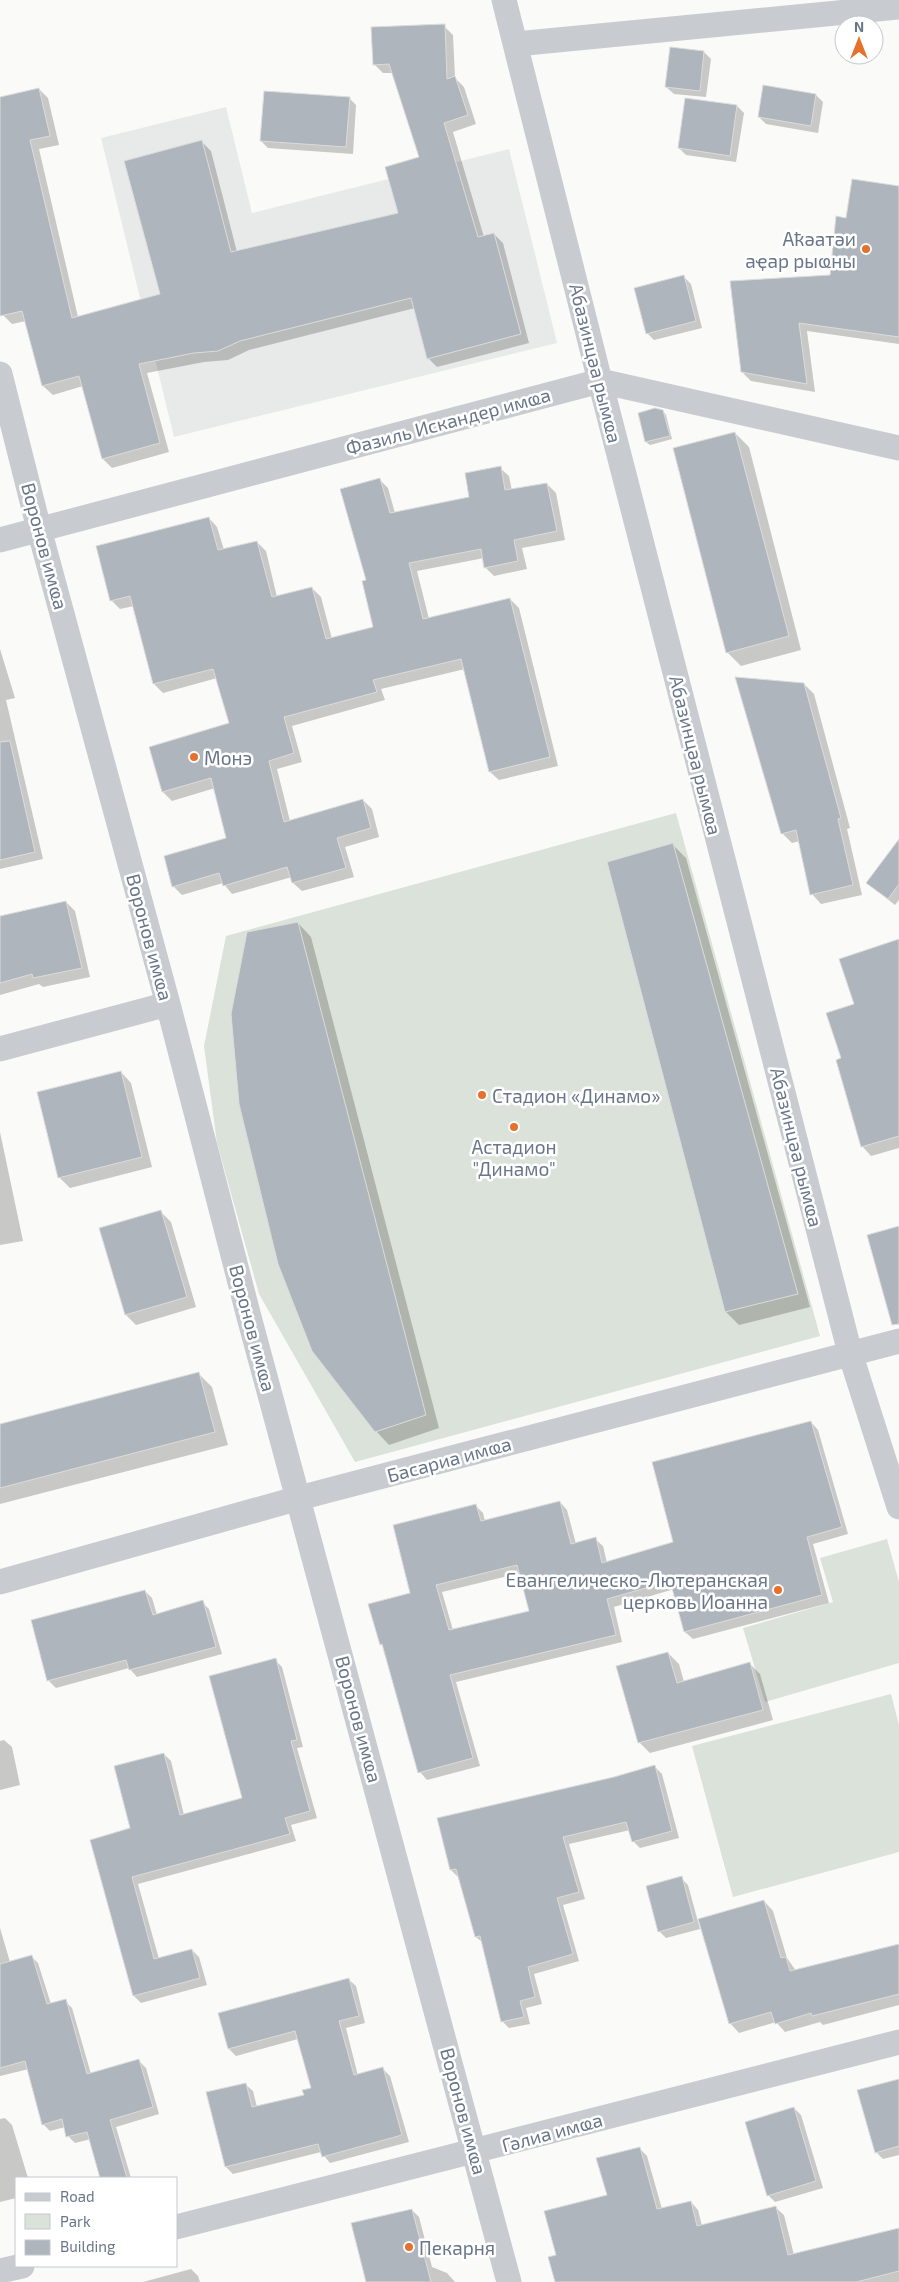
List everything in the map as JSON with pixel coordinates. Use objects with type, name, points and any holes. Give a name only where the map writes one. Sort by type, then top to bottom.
[{"type":"street","name":"Абазинцәа рымҩа","points":[[504,0],[850,1353],[899,1507]]},
{"type":"street","points":[[516,44],[899,7]]},
{"type":"street","name":"Воронов имҩа","points":[[0,374],[168,1004],[249,1317],[509,2282]]},
{"type":"street","name":"Фазиль Искандер имҩа","points":[[0,540],[600,381],[899,448]]},
{"type":"street","points":[[0,1049],[168,1004]]},
{"type":"street","name":"Басариа имҩа","points":[[0,1582],[299,1498],[899,1341]]},
{"type":"street","name":"Гәлиа имҩа","points":[[178,2226],[899,2042]]},
{"type":"street","points":[[0,2271],[18,2267]]},
{"type":"shaded area","points":[[226,107],[252,213],[509,149],[557,343],[174,437],[101,138]]},
{"type":"green space","name":"Cтадион «Динамо»","points":[[676,813],[820,1336],[355,1462],[259,1294],[217,1143],[204,1046],[226,936]]},
{"type":"green space","points":[[887,1539],[899,1582],[899,1663],[765,1702],[743,1628],[833,1602],[820,1558]]},
{"type":"green space","points":[[891,1694],[899,1725],[899,1852],[733,1897],[692,1746]]},
{"type":"building","points":[[445,24],[447,79],[455,76],[468,115],[444,123],[478,237],[494,233],[521,334],[427,359],[411,298],[240,341],[218,351],[194,353],[139,364],[160,443],[102,459],[79,376],[42,386],[22,311],[0,316],[0,97],[39,88],[50,136],[30,140],[72,318],[160,294],[124,161],[202,140],[231,252],[398,213],[385,167],[419,157],[389,64],[373,65],[371,27]]},
{"type":"building","points":[[670,47],[704,51],[700,91],[665,87]]},
{"type":"building","points":[[763,85],[816,94],[811,126],[758,117]]},
{"type":"building","points":[[264,91],[350,97],[346,147],[260,141]]},
{"type":"building","points":[[685,98],[737,105],[730,156],[678,148]]},
{"type":"building","points":[[852,179],[899,186],[899,337],[799,323],[807,384],[741,372],[730,281],[830,275],[836,216],[846,218]]},
{"type":"building","points":[[684,275],[696,321],[646,334],[634,288]]},
{"type":"building","points":[[655,408],[663,410],[670,436],[645,442],[638,413]]},
{"type":"building","points":[[735,432],[789,636],[726,653],[673,448]]},
{"type":"building","points":[[501,466],[505,490],[547,483],[557,531],[514,540],[518,561],[484,568],[481,549],[409,563],[423,619],[510,598],[550,757],[489,772],[461,659],[373,680],[377,692],[284,717],[294,753],[269,761],[284,822],[363,799],[371,828],[337,838],[346,868],[292,883],[287,867],[223,886],[219,873],[172,887],[164,856],[226,838],[211,778],[162,792],[149,747],[229,723],[213,669],[153,684],[130,596],[110,601],[96,546],[209,517],[218,550],[257,541],[272,597],[312,587],[326,639],[373,627],[362,581],[366,580],[340,489],[380,478],[390,513],[469,497],[465,473]]},
{"type":"building","points":[[735,677],[804,683],[841,818],[838,819],[853,885],[810,895],[796,830],[781,834]]},
{"type":"building","points":[[10,741],[35,852],[0,860],[0,742]]},
{"type":"building","points":[[899,839],[899,884],[888,899],[866,883]]},
{"type":"building","points":[[673,843],[798,1294],[725,1312],[607,862]]},
{"type":"building","points":[[66,901],[82,968],[33,978],[32,974],[0,983],[0,916]]},
{"type":"building","points":[[298,922],[426,1415],[375,1432],[312,1351],[278,1264],[239,1104],[231,1014],[247,932]]},
{"type":"building","points":[[899,939],[899,1136],[861,1147],[836,1060],[841,1058],[826,1013],[854,1004],[839,959]]},
{"type":"building","points":[[121,1071],[142,1157],[58,1178],[37,1092]]},
{"type":"building","points":[[161,1210],[187,1297],[125,1315],[99,1228]]},
{"type":"building","points":[[899,1226],[899,1324],[892,1325],[867,1235]]},
{"type":"building","points":[[199,1372],[215,1432],[0,1488],[0,1424]]},
{"type":"building","points":[[811,1421],[842,1527],[807,1537],[822,1595],[684,1632],[670,1581],[607,1599],[616,1635],[450,1675],[473,1758],[418,1773],[382,1644],[380,1645],[368,1604],[410,1593],[393,1525],[476,1504],[481,1521],[560,1501],[571,1544],[596,1537],[602,1563],[673,1542],[652,1462]],"holes":[[[517,1565],[529,1611],[449,1630],[436,1585]]]},
{"type":"building","points":[[145,1590],[153,1615],[203,1600],[216,1647],[129,1670],[126,1660],[47,1681],[31,1620]]},
{"type":"building","points":[[668,1652],[677,1683],[750,1662],[763,1710],[638,1743],[616,1666]]},
{"type":"building","points":[[276,1658],[297,1740],[291,1741],[310,1811],[285,1818],[290,1834],[132,1877],[154,1959],[192,1949],[200,1978],[133,1996],[90,1840],[130,1828],[114,1766],[164,1753],[180,1815],[242,1798],[209,1676]]},
{"type":"building","points":[[655,1765],[672,1831],[632,1842],[626,1822],[563,1837],[579,1892],[557,1898],[573,1954],[528,1967],[535,1997],[520,2001],[524,2017],[501,2022],[480,1936],[475,1937],[456,1869],[450,1870],[437,1818],[614,1777]]},
{"type":"building","points":[[682,1876],[694,1922],[658,1932],[646,1886]]},
{"type":"building","points":[[764,1900],[781,1958],[786,1957],[790,1971],[899,1944],[899,1994],[812,2016],[811,2013],[775,2024],[771,2012],[729,2024],[698,1919]]},
{"type":"building","points":[[32,1955],[47,2004],[66,1999],[87,2074],[139,2059],[153,2107],[110,2120],[127,2177],[100,2177],[87,2132],[66,2137],[62,2119],[42,2125],[25,2061],[0,2068],[0,1964]]},
{"type":"building","points":[[349,1978],[359,2016],[339,2021],[354,2075],[383,2067],[402,2135],[322,2157],[318,2144],[225,2167],[206,2092],[246,2083],[252,2107],[304,2095],[302,2090],[311,2088],[295,2031],[228,2049],[218,2013]]},
{"type":"building","points":[[899,2079],[899,2146],[875,2153],[857,2090]]},
{"type":"building","points":[[794,2107],[816,2181],[767,2196],[745,2122]]},
{"type":"building","points":[[640,2147],[657,2209],[691,2201],[697,2226],[776,2206],[788,2255],[899,2228],[899,2271],[856,2282],[555,2282],[548,2257],[556,2255],[544,2211],[607,2195],[596,2158]]},
{"type":"building","points":[[412,2209],[431,2282],[366,2282],[351,2223]]},
{"type":"place","name":"Аҟәатәи аҿар рыҩны","points":[[866,249]]},
{"type":"place","name":"Монэ","points":[[194,757]]},
{"type":"place","name":"Cтадион «Динамо»","points":[[482,1095]]},
{"type":"place","name":"Астадион \"Динамо\"","points":[[514,1127]]},
{"type":"place","name":"Евангелическо-Лютеранская церковь Иоанна","points":[[778,1590]]},
{"type":"place","name":"Пекарня","points":[[409,2247]]}]
